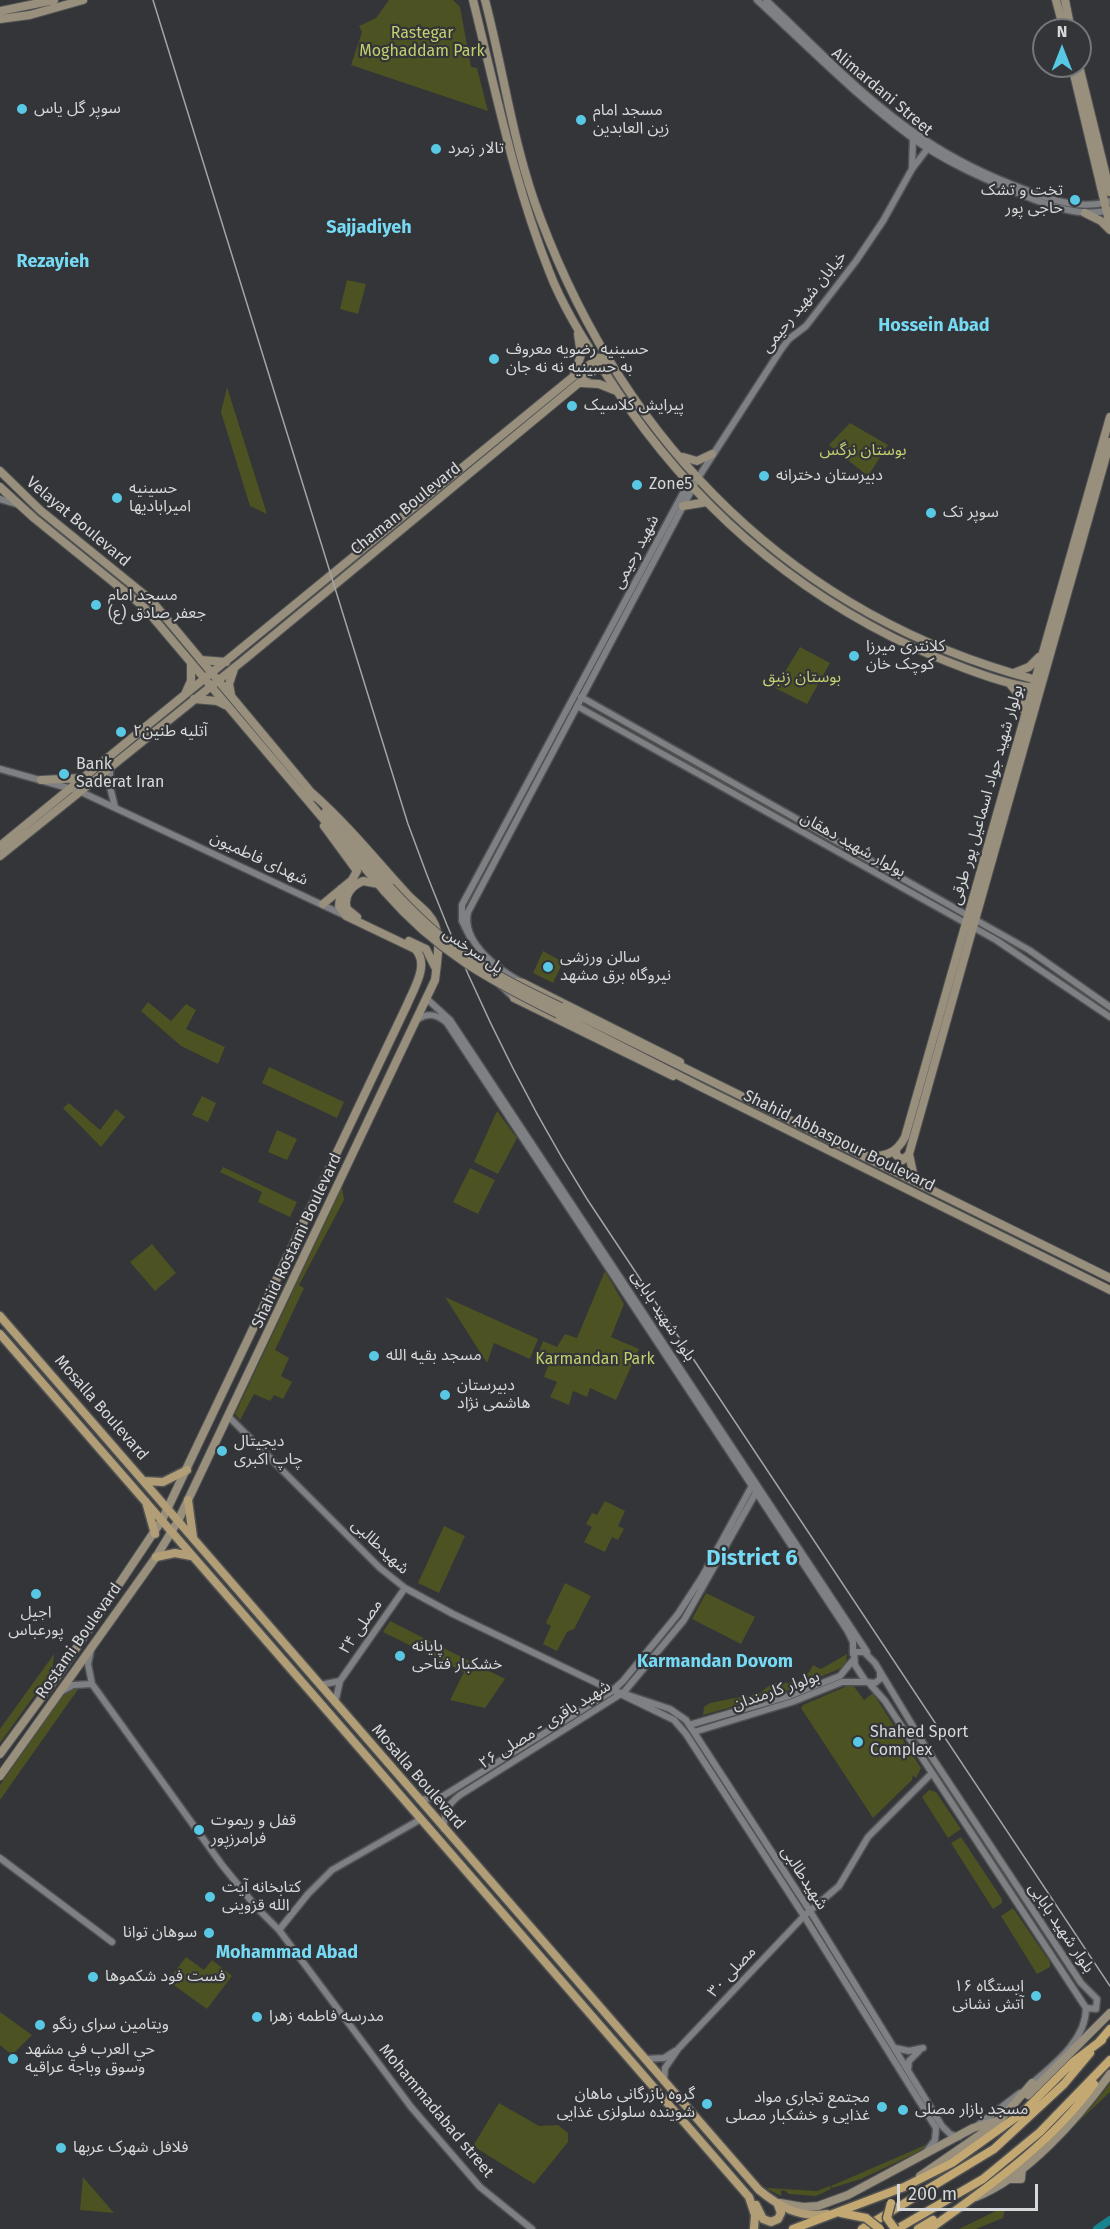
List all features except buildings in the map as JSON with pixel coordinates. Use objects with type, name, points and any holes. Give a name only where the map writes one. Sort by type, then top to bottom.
[{"type":"highway","points":[[862,2229],[994,2149],[1064,2084],[1110,2029]]},
{"type":"highway","points":[[793,2229],[904,2187],[952,2163],[1022,2113],[1073,2062],[1101,2040]]},
{"type":"highway","points":[[904,2187],[891,2203],[887,2218],[896,2229],[997,2168],[1040,2132],[1110,2061]]},
{"type":"highway","points":[[930,2229],[1046,2140],[1072,2114],[1110,2061]]},
{"type":"highway","points":[[838,2213],[853,2213],[866,2218],[880,2229]]},
{"type":"highway","points":[[918,2229],[939,2217],[947,2217]]},
{"type":"main road","points":[[0,11],[54,0]]},
{"type":"main road","points":[[0,19],[30,15],[83,0]]},
{"type":"main road","points":[[473,0],[510,160],[550,274],[577,329],[617,392],[691,485],[758,551],[811,590],[863,622],[922,652],[1009,683],[1031,689],[1040,687],[1033,679],[1013,674],[926,642],[816,583],[755,536],[725,509],[635,401],[606,357],[576,303],[542,222],[520,157],[485,0]]},
{"type":"main road","points":[[1056,0],[1061,18]]},
{"type":"main road","points":[[1065,0],[1069,18]]},
{"type":"main road","points":[[1075,78],[1110,225]]},
{"type":"main road","points":[[1082,78],[1110,192]]},
{"type":"main road","points":[[1085,213],[1101,221],[1110,230]]},
{"type":"main road","points":[[532,225],[542,222]]},
{"type":"main road","points":[[574,376],[581,355],[577,329]]},
{"type":"main road","name":"Chaman Boulevard","points":[[204,679],[574,376],[606,357]]},
{"type":"main road","name":"Chaman Boulevard","points":[[210,686],[581,383],[598,363]]},
{"type":"main road","points":[[581,383],[599,384],[617,392]]},
{"type":"main road","name":"بولوار شهید جواد اسماعیل پور طرقی","points":[[909,1154],[1024,711],[1110,417]]},
{"type":"main road","name":"بولوار شهید جواد اسماعیل پور طرقی","points":[[896,1150],[905,1137],[1040,687],[1110,442]]},
{"type":"main road","points":[[680,456],[697,461],[712,454]]},
{"type":"main road","points":[[1093,469],[1102,472]]},
{"type":"main road","name":"Velayat Boulevard","points":[[0,471],[40,510],[145,594],[219,680]]},
{"type":"main road","name":"Velayat Boulevard","points":[[0,487],[140,603],[210,686]]},
{"type":"main road","points":[[683,506],[707,502]]},
{"type":"main road","points":[[1013,674],[1029,668],[1040,656]]},
{"type":"main road","points":[[201,660],[226,662]]},
{"type":"main road","points":[[184,695],[191,681],[190,662]]},
{"type":"main road","points":[[980,672],[984,668],[983,663]]},
{"type":"main road","points":[[231,695],[229,684],[234,668]]},
{"type":"main road","points":[[0,852],[36,821],[68,788],[204,679]]},
{"type":"main road","points":[[219,680],[379,885]]},
{"type":"main road","points":[[1009,683],[1019,695],[1024,711]]},
{"type":"main road","points":[[36,821],[110,768],[210,686],[309,796],[388,890]]},
{"type":"main road","points":[[194,699],[217,701],[228,706]]},
{"type":"main road","points":[[41,780],[83,778]]},
{"type":"main road","points":[[309,796],[330,836],[356,866],[357,875],[323,904]]},
{"type":"main road","points":[[309,796],[338,817],[428,914],[435,924],[437,934],[436,976]]},
{"type":"main road","points":[[388,890],[368,881],[358,883],[345,899],[347,909],[352,915],[426,950],[436,976]]},
{"type":"main road","points":[[342,889],[339,906],[346,916]]},
{"type":"main road","name":"پل سرخس","points":[[388,890],[418,928],[447,952],[495,983],[559,1010]]},
{"type":"main road","name":"شهدای فاطمیون","points":[[346,916],[415,949],[423,959],[407,1005]]},
{"type":"main road","points":[[407,1005],[424,975],[430,973],[436,976]]},
{"type":"main road","name":"Shahid Rostami Boulevard","points":[[178,1521],[418,1019],[436,976]]},
{"type":"main road","points":[[701,1088],[654,1068],[514,998],[511,992],[513,986],[523,983],[669,1055],[704,1076]]},
{"type":"main road","name":"Shahid Rostami Boulevard","points":[[162,1520],[407,1005]]},
{"type":"main road","name":"Shahid Abbaspour Boulevard","points":[[559,1010],[704,1076],[1110,1278]]},
{"type":"main road","name":"Shahid Abbaspour Boulevard","points":[[559,1010],[663,1065],[701,1088],[1110,1290]]},
{"type":"main road","points":[[866,1156],[887,1155],[896,1150],[896,1155],[903,1160],[909,1154]]},
{"type":"main road","points":[[909,1154],[913,1173],[921,1185]]},
{"type":"main road","name":"Mosalla Boulevard","points":[[0,1316],[759,2190],[776,2203],[795,2213],[809,2215],[838,2213]]},
{"type":"main road","name":"Mosalla Boulevard","points":[[0,1334],[145,1498],[191,1556],[749,2197],[766,2222],[778,2219],[781,2213],[776,2203]]},
{"type":"main road","points":[[96,1443],[104,1435]]},
{"type":"main road","points":[[144,1481],[164,1482],[187,1470]]},
{"type":"main road","points":[[145,1498],[158,1554],[175,1553],[191,1556]]},
{"type":"main road","points":[[188,1500],[193,1540]]},
{"type":"main road","name":"Rostami Boulevard","points":[[1,1753],[153,1538],[162,1520]]},
{"type":"main road","name":"Rostami Boulevard","points":[[0,1776],[158,1554],[178,1521]]},
{"type":"main road","points":[[1,1753],[2,1760],[10,1762]]},
{"type":"main road","points":[[904,2187],[1000,2120],[1067,2058],[1110,2013]]},
{"type":"main road","points":[[967,2201],[994,2190],[1022,2168],[1087,2105],[1110,2074]]},
{"type":"main road","points":[[776,2203],[803,2207],[834,2201],[918,2159],[973,2128],[1000,2120],[1032,2084]]},
{"type":"main road","points":[[749,2197],[755,2215],[754,2229]]},
{"type":"street","name":"Alimardani Street","points":[[757,0],[875,104],[930,146],[1043,200],[1085,213],[1107,207]]},
{"type":"street","name":"Alimardani Street","points":[[766,0],[809,44]]},
{"type":"street","points":[[912,169],[914,136]]},
{"type":"street","name":"خیابان شهید رحیمی","points":[[698,478],[785,345],[806,326],[864,250],[912,169],[930,146]]},
{"type":"street","name":"Alimardani Street","points":[[1043,200],[1083,207],[1107,207]]},
{"type":"street","points":[[691,485],[698,478]]},
{"type":"street","name":"شهید رحیمی","points":[[523,983],[491,964],[472,934],[468,912],[683,506],[691,485]]},
{"type":"street","name":"شهید رحیمی","points":[[514,998],[498,983],[462,921],[462,905],[691,485]]},
{"type":"street","points":[[0,499],[19,504]]},
{"type":"street","name":"بولوار شهید دهقان","points":[[581,697],[969,921],[1034,963],[1110,1017]]},
{"type":"street","name":"بولوار شهید دهقان","points":[[577,706],[969,921],[1029,950],[1110,1006]]},
{"type":"street","points":[[110,768],[110,787],[115,807]]},
{"type":"street","points":[[0,769],[68,788]]},
{"type":"street","name":"شهدای فاطمیون","points":[[68,788],[115,807],[346,916]]},
{"type":"street","points":[[485,862],[492,866]]},
{"type":"street","name":"بلوار شهید بابایی","points":[[418,1019],[431,1015],[440,1017],[447,1023],[755,1486],[880,1673],[1081,1983],[1097,1999],[1096,2009],[1086,2008],[885,1701],[859,1674],[853,1642],[847,1630],[755,1486],[456,1029],[427,999]]},
{"type":"street","name":"شهیدطالبی","points":[[229,1417],[380,1568],[405,1588],[453,1614],[667,1716],[680,1725],[807,1913]]},
{"type":"street","points":[[418,1800],[443,1796],[611,1689],[678,1614],[755,1486]]},
{"type":"street","name":"شهید باقری - مصلی ۲۶","points":[[444,1830],[444,1814],[448,1804],[622,1694],[684,1620],[722,1556],[755,1486]]},
{"type":"street","name":"مصلی ۲۴","points":[[340,1681],[405,1588]]},
{"type":"street","points":[[678,1614],[684,1620]]},
{"type":"street","points":[[61,1691],[73,1685],[92,1684],[88,1664],[91,1648]]},
{"type":"street","points":[[854,1657],[859,1650],[868,1655]]},
{"type":"street","name":"بولوار کارمندان","points":[[689,1725],[789,1696],[840,1676],[854,1657]]},
{"type":"street","points":[[868,1682],[878,1682],[880,1673]]},
{"type":"street","points":[[319,1685],[340,1681],[335,1703]]},
{"type":"street","name":"بولوار کارمندان","points":[[694,1732],[792,1702],[842,1682],[868,1682]]},
{"type":"street","name":"Mohammadabad street","points":[[92,1684],[222,1865],[279,1930],[411,2107],[480,2187],[532,2229]]},
{"type":"street","name":"شهیدطالبی","points":[[622,1694],[670,1709],[689,1725],[939,2127]]},
{"type":"street","name":"مصلی ۳۰","points":[[678,2049],[807,1913],[839,1886],[868,1837],[931,1774]]},
{"type":"street","points":[[279,1930],[308,1894],[332,1870],[421,1819]]},
{"type":"street","points":[[0,1858],[66,1905],[112,1942]]},
{"type":"street","points":[[973,2128],[1032,2084],[1081,2033],[1086,2019],[1086,2008]]},
{"type":"street","name":"شهیدطالبی","points":[[881,2034],[892,2045],[908,2070],[939,2127]]},
{"type":"street","points":[[892,2045],[901,2051],[923,2048],[912,2056],[908,2070]]},
{"type":"street","points":[[645,2059],[664,2058],[678,2049]]},
{"type":"street","points":[[664,2082],[665,2068],[678,2049]]},
{"type":"street","points":[[918,2159],[935,2140],[939,2127],[959,2137]]},
{"type":"green space","name":"Rastegar Moghaddam Park","points":[[389,0],[453,0],[460,7],[471,67],[477,68],[488,111],[351,65],[362,32],[359,26],[376,18]]},
{"type":"green space","points":[[347,280],[366,284],[358,314],[340,309]]},
{"type":"green space","points":[[227,387],[267,514],[250,506],[221,412]]},
{"type":"green space","name":"بوستان نرگس","points":[[850,423],[888,445],[868,476],[829,445]]},
{"type":"green space","name":"بوستان زنبق","points":[[800,647],[830,663],[807,704],[775,688]]},
{"type":"green space","name":"سالن ورزشی نیروگاه برق مشهد","points":[[543,951],[563,962],[553,983],[533,973]]},
{"type":"green space","points":[[148,1002],[171,1021],[186,1004],[196,1010],[186,1029],[225,1047],[218,1064],[181,1046],[141,1011]]},
{"type":"green space","points":[[269,1067],[344,1102],[337,1118],[262,1083]]},
{"type":"green space","points":[[202,1096],[216,1103],[208,1122],[192,1115]]},
{"type":"green space","points":[[69,1103],[100,1130],[116,1109],[125,1117],[101,1147],[63,1108]]},
{"type":"green space","points":[[497,1111],[517,1138],[498,1174],[474,1162]]},
{"type":"green space","points":[[277,1130],[297,1139],[287,1160],[268,1152]]},
{"type":"green space","points":[[223,1167],[297,1202],[290,1217],[258,1202],[262,1192],[220,1172]]},
{"type":"green space","points":[[470,1168],[495,1180],[478,1214],[453,1202]]},
{"type":"green space","points":[[342,1187],[344,1200],[299,1285],[304,1288],[275,1350],[289,1358],[281,1376],[292,1382],[283,1399],[274,1395],[270,1401],[254,1394],[240,1420],[235,1414]]},
{"type":"green space","points":[[152,1244],[176,1273],[155,1291],[130,1262]]},
{"type":"green space","name":"Karmandan Park","points":[[605,1271],[624,1304],[611,1337],[639,1349],[616,1400],[590,1388],[587,1397],[573,1391],[569,1405],[550,1397],[557,1382],[544,1377],[548,1366],[536,1360],[543,1341],[557,1347],[565,1334],[577,1338]]},
{"type":"green space","points":[[445,1297],[538,1339],[530,1359],[494,1343],[487,1363]]},
{"type":"green space","points":[[605,1501],[625,1511],[618,1526],[624,1529],[618,1540],[612,1537],[605,1552],[584,1542],[592,1527],[586,1524],[592,1513],[597,1515]]},
{"type":"green space","points":[[444,1526],[465,1536],[439,1593],[418,1583]]},
{"type":"green space","points":[[565,1583],[591,1596],[574,1629],[567,1632],[557,1651],[543,1644],[551,1626],[546,1623]]},
{"type":"green space","points":[[706,1593],[755,1617],[741,1644],[692,1619]]},
{"type":"green space","points":[[390,1621],[505,1679],[485,1708],[450,1700],[464,1672],[383,1632]]},
{"type":"green space","points":[[54,1654],[52,1671],[0,1743],[0,1729]]},
{"type":"green space","points":[[847,1654],[846,1666],[782,1693],[703,1715],[704,1707],[710,1703],[760,1693],[772,1683],[797,1681],[806,1676],[813,1665],[821,1669]]},
{"type":"green space","name":"Shahed Sport Complex","points":[[852,1684],[864,1700],[873,1693],[921,1768],[916,1778],[913,1775],[912,1780],[873,1818],[801,1708],[803,1705]]},
{"type":"green space","points":[[79,1688],[0,1800],[0,1785],[65,1692]]},
{"type":"green space","points":[[929,1790],[936,1792],[961,1829],[948,1838],[922,1797]]},
{"type":"green space","points":[[961,1837],[1002,1899],[1002,1903],[993,1909],[951,1843]]},
{"type":"green space","points":[[1013,1908],[1050,1962],[1050,1967],[1037,1974],[1001,1916]]},
{"type":"green space","points":[[186,1957],[204,1970],[212,1960],[232,1976],[207,2009],[168,1981]]},
{"type":"green space","points":[[0,2012],[32,2035],[12,2055],[0,2045]]},
{"type":"green space","points":[[1110,2083],[1110,2092],[1057,2142],[1093,2105]]},
{"type":"green space","points":[[499,2103],[539,2126],[558,2125],[568,2133],[568,2142],[534,2184],[473,2146]]},
{"type":"green space","points":[[930,2143],[929,2147],[861,2179],[832,2188],[831,2186]]},
{"type":"green space","points":[[83,2177],[114,2213],[80,2210]]},
{"type":"green space","points":[[830,2186],[831,2189],[816,2196],[789,2194],[784,2190],[781,2191],[781,2196],[767,2189],[817,2191]]},
{"type":"green space","points":[[1000,2209],[1005,2209],[1003,2218],[976,2229],[959,2229]]},
{"type":"waterway","points":[[1097,2229],[1110,2220]]},
{"type":"railway","points":[[153,0],[408,824],[445,921],[487,1016],[534,1109],[587,1199],[1110,1986]]},
{"type":"place","name":"سوپر گل یاس","points":[[22,109]]},
{"type":"place","name":"مسجد امام زین العابدین","points":[[581,120]]},
{"type":"place","name":"تالار زمرد","points":[[436,149]]},
{"type":"place","name":"تخت و تشک حاجی پور","points":[[1075,200]]},
{"type":"place","name":"حسینیه رضویه معروف به حسینیه نه نه جان","points":[[494,359]]},
{"type":"place","name":"پیرایش کلاسیک","points":[[572,406]]},
{"type":"place","name":"دبیرستان دخترانه","points":[[764,476]]},
{"type":"place","name":"Zone5","points":[[637,485]]},
{"type":"place","name":"حسینیه امیرابادیها","points":[[117,498]]},
{"type":"place","name":"سوپر تک","points":[[931,513]]},
{"type":"place","name":"مسجد امام جعفر صادق (ع)","points":[[96,605]]},
{"type":"place","name":"کلانتری میرزا کوچک خان","points":[[854,656]]},
{"type":"place","name":"آتلیه طنین۲","points":[[121,732]]},
{"type":"place","name":"Bank Saderat Iran","points":[[64,774]]},
{"type":"place","name":"سالن ورزشی نیروگاه برق مشهد","points":[[548,967]]},
{"type":"place","name":"مسجد بقیه الله","points":[[374,1356]]},
{"type":"place","name":"دبیرستان هاشمی نژاد","points":[[445,1395]]},
{"type":"place","name":"دیجیتال چاپ اکبری","points":[[222,1451]]},
{"type":"place","name":"اجیل پورعباس","points":[[36,1594]]},
{"type":"place","name":"پایانه خشکبار فتاحی","points":[[400,1656]]},
{"type":"place","name":"Shahed Sport Complex","points":[[858,1742]]},
{"type":"place","name":"قفل و ریموت فرامرزپور","points":[[199,1830]]},
{"type":"place","name":"کتابخانه آیت الله قزوینی","points":[[210,1897]]},
{"type":"place","name":"سوهان توانا","points":[[209,1933]]},
{"type":"place","name":"فست فود شکموها","points":[[93,1977]]},
{"type":"place","name":"ایستگاه ۱۶ آتش نشانی","points":[[1036,1996]]},
{"type":"place","name":"مدرسه فاطمه زهرا","points":[[257,2017]]},
{"type":"place","name":"ویتامین سرای رنگو","points":[[40,2025]]},
{"type":"place","name":"حي العرب في مشهد وسوق وباجه عراقيه","points":[[13,2059]]},
{"type":"place","name":"گروه بازرگانی ماهان شوینده سلولزی غذایی","points":[[707,2104]]},
{"type":"place","name":"مجتمع تجاری مواد غذایی و خشکبار مصلی","points":[[882,2107]]},
{"type":"place","name":"مسجد بازار مصلی","points":[[903,2110]]},
{"type":"place","name":"فلافل شهرک عربها","points":[[61,2148]]},
{"type":"district","name":"Sajjadiyeh","points":[[369,228]]},
{"type":"district","name":"Rezayieh","points":[[53,262]]},
{"type":"district","name":"Hossein Abad","points":[[934,326]]},
{"type":"district","name":"District 6","points":[[752,1559]]},
{"type":"district","name":"Karmandan Dovom","points":[[715,1662]]},
{"type":"district","name":"Mohammad Abad","points":[[287,1953]]}]
